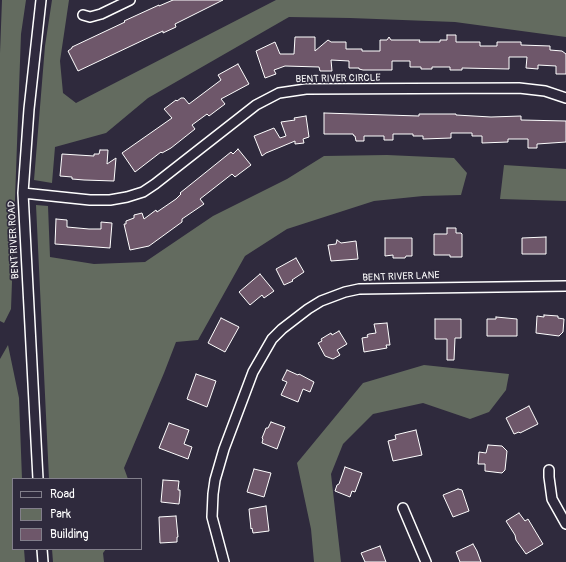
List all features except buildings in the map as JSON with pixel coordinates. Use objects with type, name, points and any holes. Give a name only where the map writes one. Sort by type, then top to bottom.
[{"type":"street","name":"BENT RIVER ROAD","points":[[38,478],[23,194],[29,109],[41,0]]},
{"type":"street","points":[[83,15],[90,17],[101,14],[130,0]]},
{"type":"street","name":"BENT RIVER CIRCLE","points":[[23,194],[90,200],[110,200],[143,192],[256,105],[279,93],[306,89],[519,88],[545,91],[566,98]]},
{"type":"street","name":"BENT RIVER LANE","points":[[224,562],[212,517],[212,494],[215,480],[224,449],[253,372],[272,339],[282,329],[308,309],[321,302],[346,292],[359,289],[566,286]]},
{"type":"street","points":[[549,470],[552,499],[566,524]]},
{"type":"street","points":[[403,508],[426,562]]},
{"type":"street","points":[[42,550],[43,562]]},
{"type":"green space","points":[[2,0],[26,0],[21,34],[11,309],[4,323],[0,321],[0,53]]},
{"type":"green space","points":[[52,0],[69,0],[60,61],[63,93],[76,103],[276,0],[566,0],[566,37],[455,22],[289,17],[148,98],[106,133],[55,147],[52,183],[34,180],[45,46]]},
{"type":"green space","points":[[387,155],[454,158],[467,173],[461,195],[423,196],[374,201],[287,229],[245,256],[198,340],[176,342],[124,468],[128,478],[49,478],[36,205],[48,206],[50,257],[94,264],[145,262],[213,216],[287,179],[324,156]]},
{"type":"green space","points":[[504,165],[566,169],[566,201],[500,199]]},
{"type":"green space","points":[[8,345],[19,398],[22,478],[12,478],[12,550],[24,550],[25,562],[0,562],[0,359]]},
{"type":"green space","points":[[424,365],[509,374],[506,390],[489,412],[470,419],[423,403],[373,414],[343,444],[331,474],[341,562],[314,562],[311,529],[297,463],[363,383]]},
{"type":"green space","points":[[52,550],[105,550],[103,553],[104,562],[53,562]]}]
